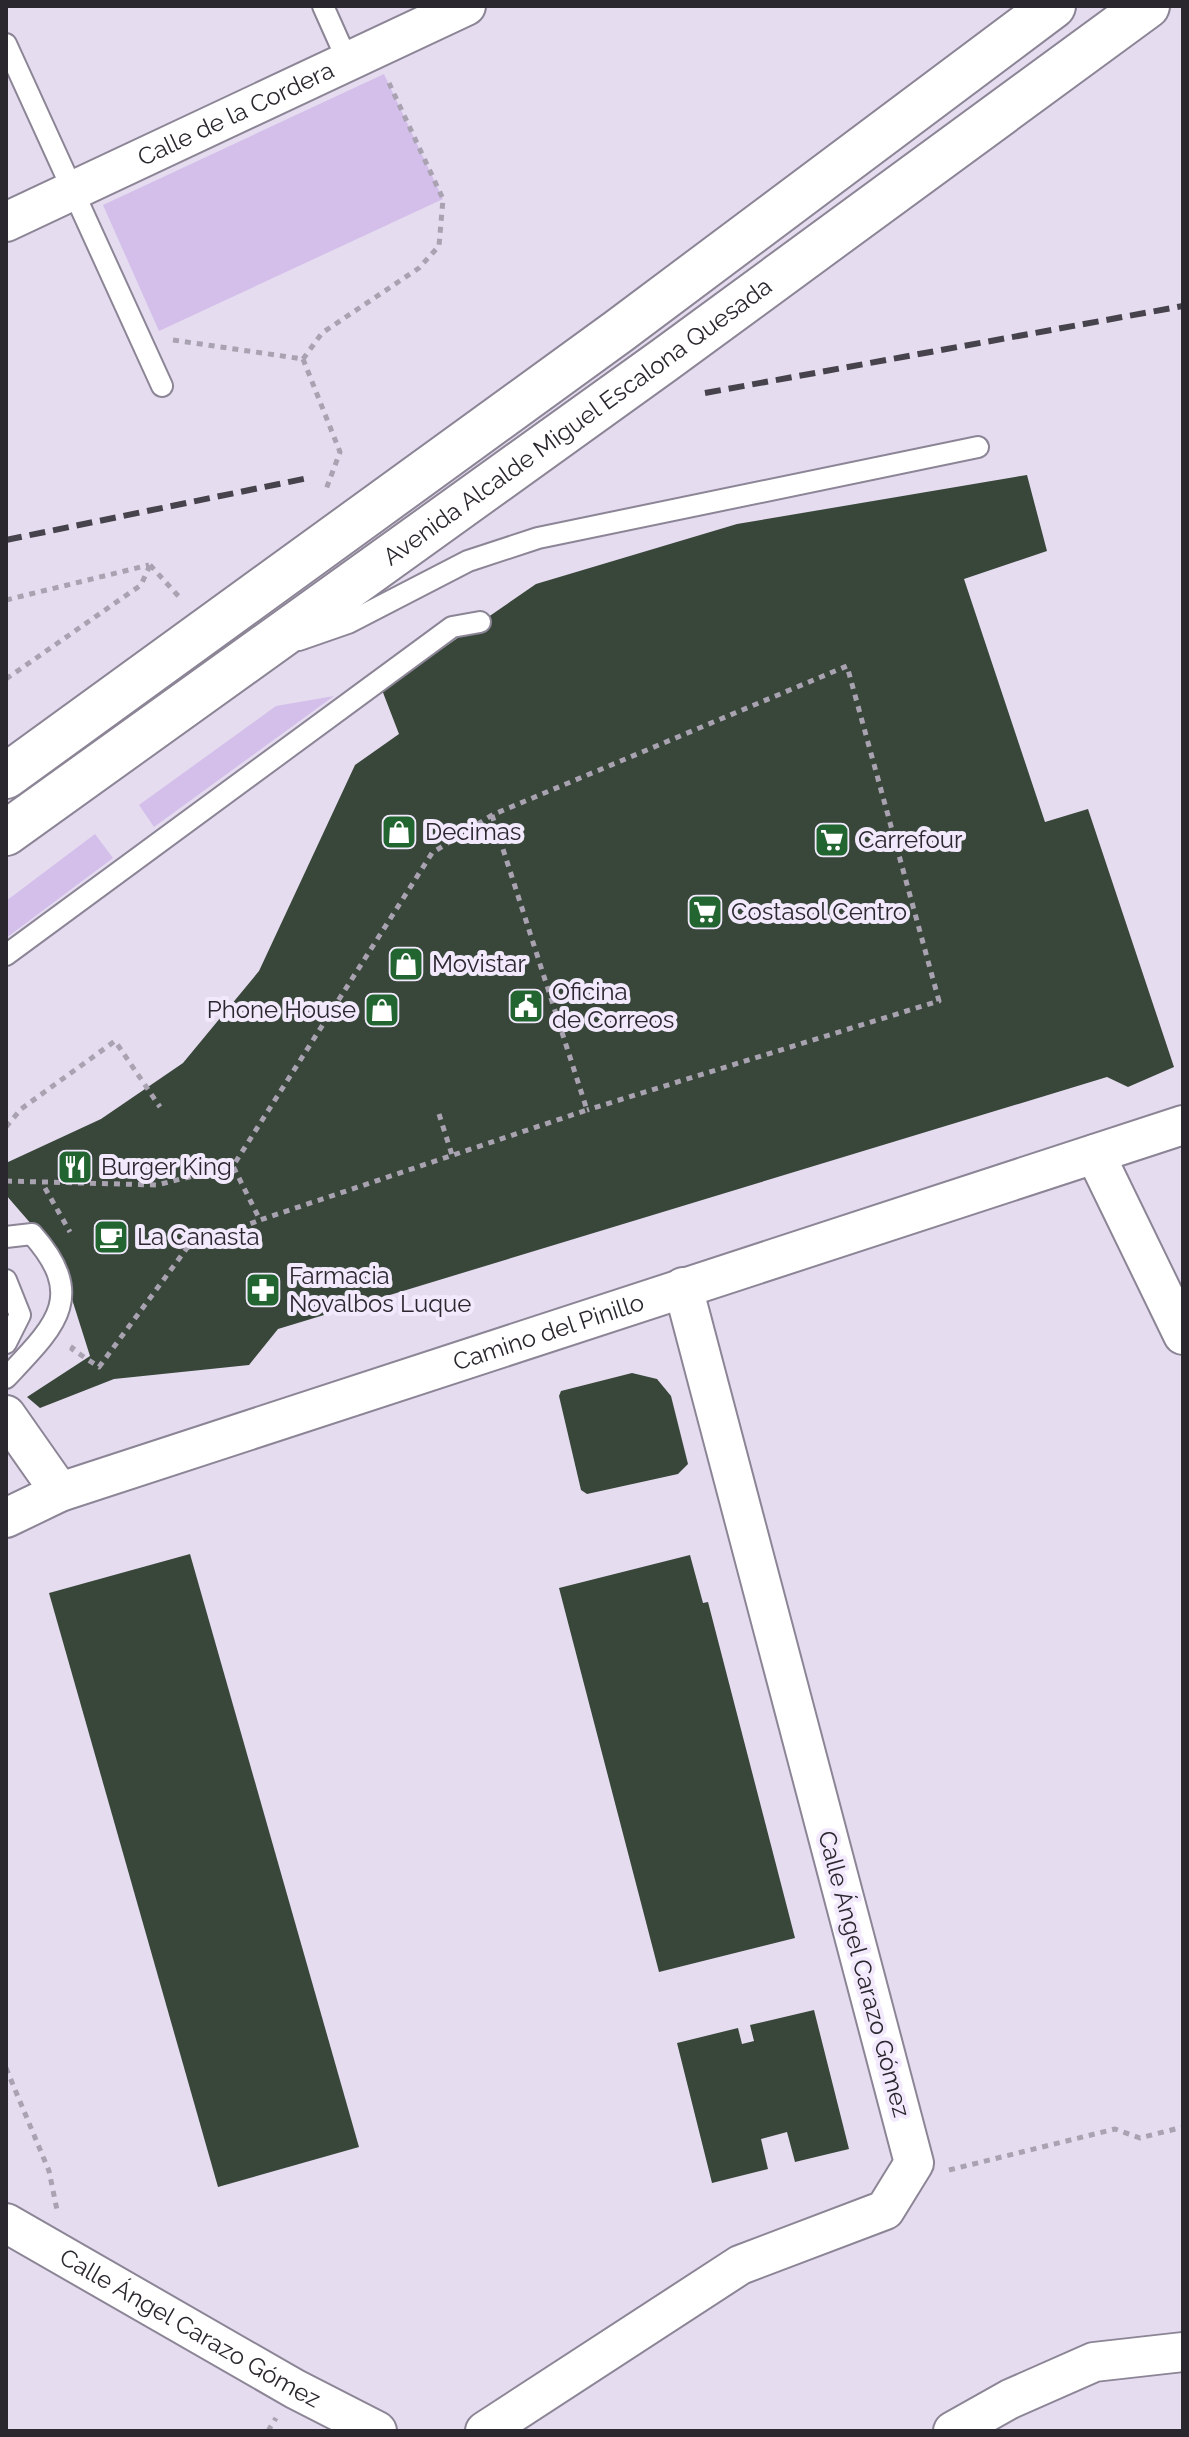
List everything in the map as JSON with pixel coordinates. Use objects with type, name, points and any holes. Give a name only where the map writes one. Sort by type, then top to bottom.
[{"type":"main road","name":"Avenida Alcalde Miguel Escalona Quesada","points":[[6,776],[619,331],[1053,6]]},
{"type":"main road","name":"Avenida Alcalde Miguel Escalona Quesada","points":[[6,833],[675,352],[1147,6]]},
{"type":"street","name":"Calle de la Cordera","points":[[6,222],[466,6]]},
{"type":"street","name":"Camino del Pinillo","points":[[6,1518],[60,1492],[1183,1125]]},
{"type":"street","points":[[1095,1154],[1183,1335]]},
{"type":"street","name":"Calle Ángel Carazo Gómez","points":[[683,1287],[914,2163]]},
{"type":"street","points":[[6,1415],[60,1492]]},
{"type":"street","points":[[485,2431],[740,2265],[885,2210],[914,2163]]},
{"type":"street","name":"Calle Ángel Carazo Gómez","points":[[6,2223],[295,2389],[377,2431]]},
{"type":"street","points":[[953,2431],[1010,2399],[1094,2362],[1183,2352]]},
{"type":"lane","points":[[323,6],[361,56]]},
{"type":"lane","points":[[6,44],[162,386]]},
{"type":"lane","points":[[246,659],[348,623],[468,561],[538,538],[978,447]]},
{"type":"lane","points":[[6,955],[452,627],[480,622]]},
{"type":"lane","points":[[6,1237],[32,1234],[53,1258],[64,1285],[51,1328],[6,1378]]},
{"type":"lane","points":[[6,1280],[20,1315],[6,1343]]},
{"type":"path","points":[[303,359],[322,333],[419,268],[439,246],[443,199],[361,56]]},
{"type":"path","points":[[163,339],[303,359]]},
{"type":"path","points":[[303,359],[340,452]]},
{"type":"path","points":[[6,600],[150,565],[141,585],[6,679]]},
{"type":"path","points":[[6,1181],[157,1185],[233,1166],[432,853],[492,815],[847,666],[939,1001],[587,1110],[260,1220],[187,1248],[99,1367],[72,1349]]},
{"type":"path","points":[[492,815],[587,1110]]},
{"type":"path","points":[[6,1127],[21,1109],[115,1041],[160,1107]]},
{"type":"path","points":[[439,1114],[452,1155]]},
{"type":"path","points":[[233,1166],[260,1220]]},
{"type":"path","points":[[6,2068],[49,2171],[67,2258]]},
{"type":"path","points":[[914,2163],[954,2171],[1115,2129],[1140,2138],[1183,2127]]},
{"type":"shaded area","points":[[384,74],[443,199],[159,331],[103,205]]},
{"type":"shaded area","points":[[334,696],[154,827],[139,805],[276,706]]},
{"type":"shaded area","points":[[95,834],[113,858],[6,938],[6,901]]},
{"type":"building","name":"Costasol Centro","points":[[1027,475],[1047,551],[964,579],[1045,822],[1088,809],[1174,1067],[1128,1087],[1107,1077],[278,1329],[249,1365],[114,1379],[40,1408],[27,1397],[90,1356],[58,1255],[6,1195],[6,1163],[101,1119],[183,1063],[259,971],[355,765],[399,734],[382,690],[536,584],[737,524]]},
{"type":"building","points":[[632,1373],[657,1379],[671,1396],[688,1464],[678,1474],[587,1494],[581,1490],[559,1396],[561,1391]]},
{"type":"building","points":[[190,1554],[359,2147],[218,2187],[49,1593]]},
{"type":"building","points":[[690,1555],[703,1603],[708,1602],[795,1938],[659,1972],[559,1588]]},
{"type":"building","points":[[814,2010],[849,2149],[795,2162],[787,2132],[761,2139],[768,2169],[712,2183],[677,2043],[738,2028],[742,2044],[754,2041],[750,2025]]},
{"type":"railway","points":[[705,393],[1183,306]]},
{"type":"railway","points":[[6,540],[308,478]]},
{"type":"place","name":"Decimas","points":[[399,832]]},
{"type":"place","name":"Carrefour","points":[[832,840]]},
{"type":"place","name":"Costasol Centro","points":[[705,912]]},
{"type":"place","name":"Movistar","points":[[406,964]]},
{"type":"place","name":"Oficina de Correos","points":[[526,1006]]},
{"type":"place","name":"Phone House","points":[[382,1010]]},
{"type":"place","name":"Burger King","points":[[75,1167]]},
{"type":"place","name":"La Canasta","points":[[111,1237]]},
{"type":"place","name":"Farmacia Novalbos Luque","points":[[263,1290]]}]
